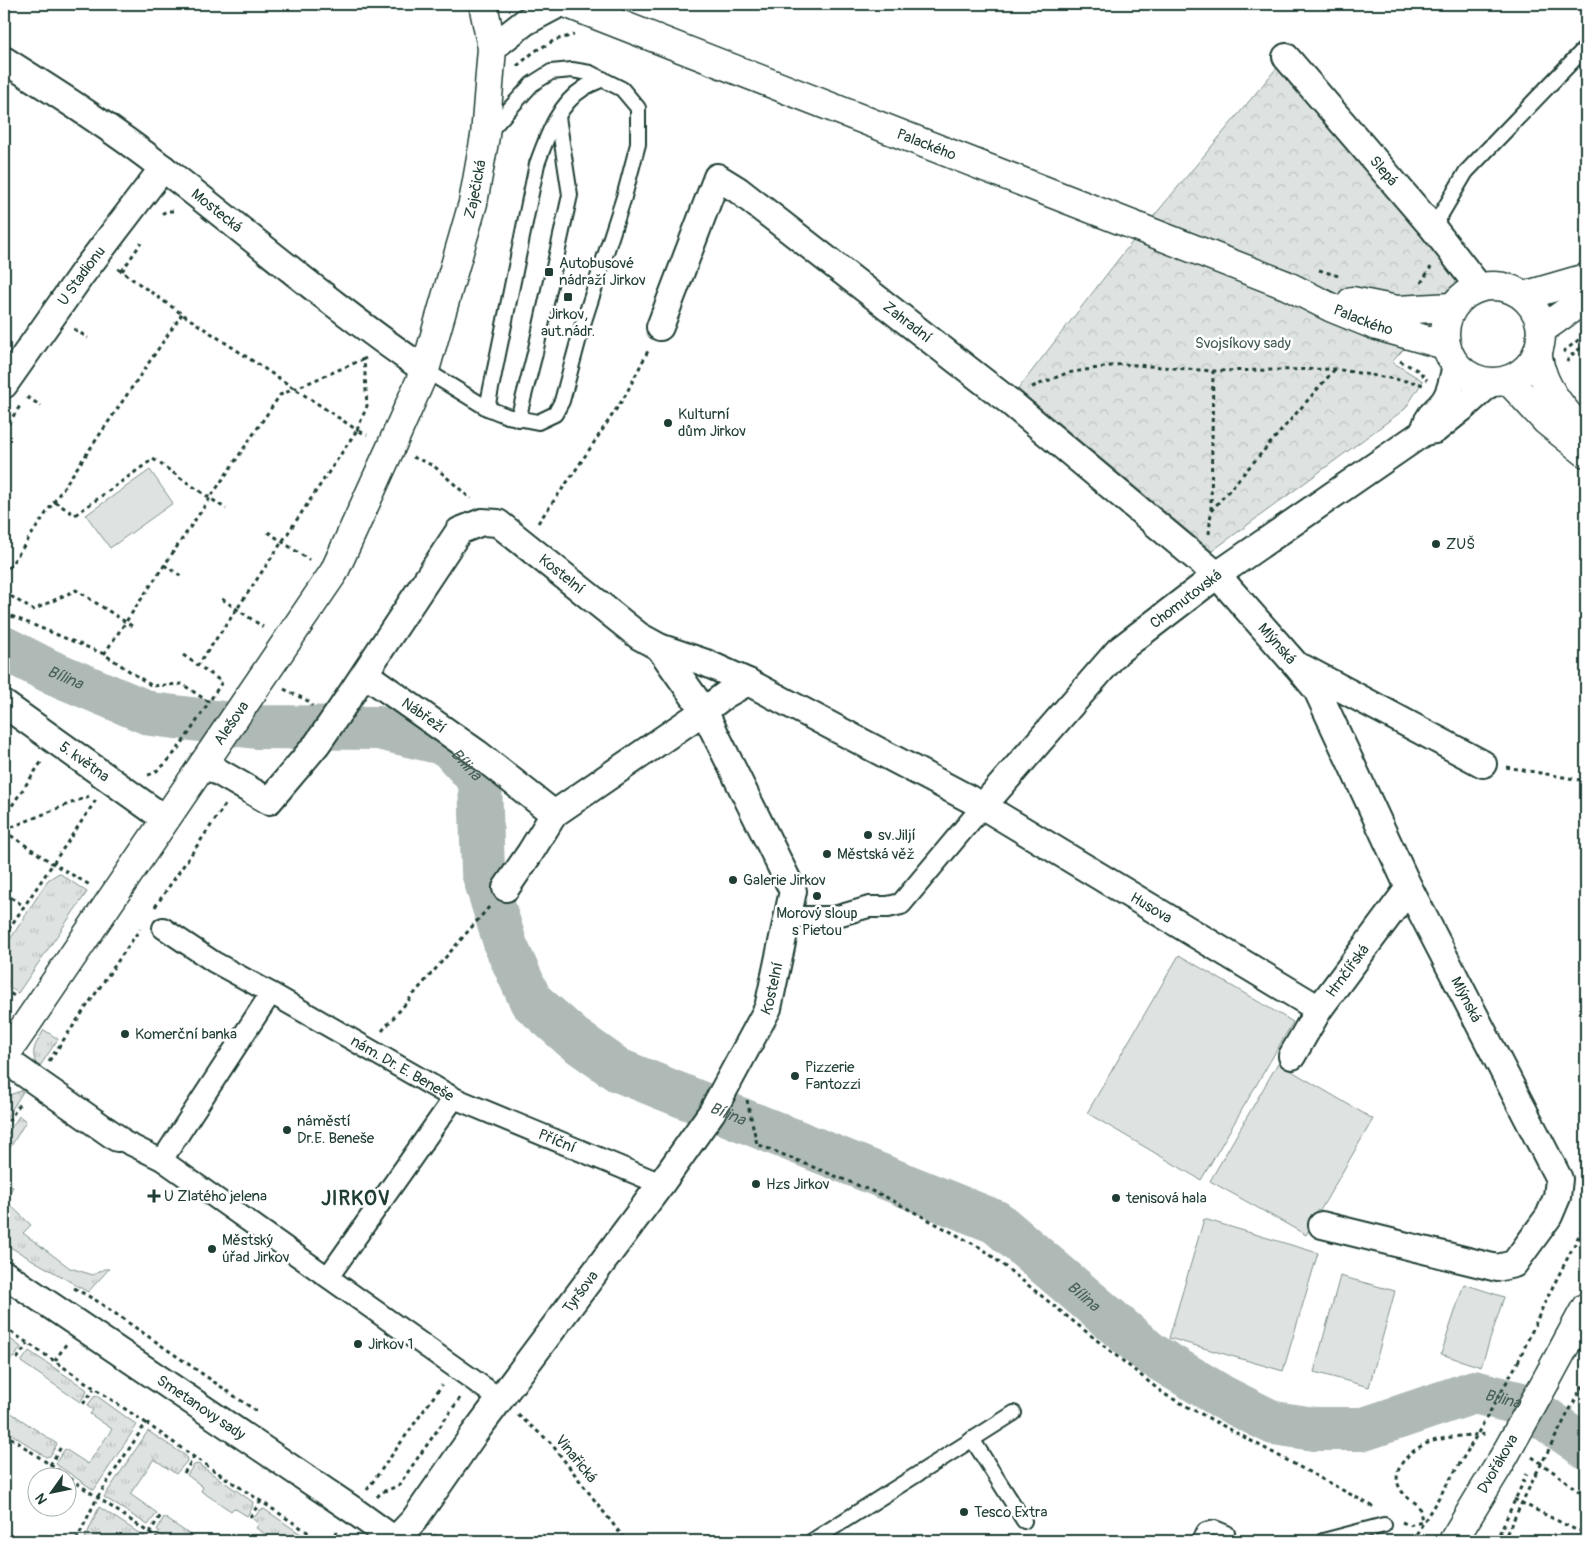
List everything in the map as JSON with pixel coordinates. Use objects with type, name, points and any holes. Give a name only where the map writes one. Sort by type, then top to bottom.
[{"type":"street","name":"Zaječická","points":[[425,370],[473,203],[485,136],[491,55],[483,4]]},
{"type":"street","points":[[491,55],[525,22],[559,4]]},
{"type":"street","name":"Palackého","points":[[568,4],[1286,285],[1332,308],[1450,355]]},
{"type":"street","name":"Slepá","points":[[1286,57],[1433,228],[1479,287]]},
{"type":"street","name":"Mostecká","points":[[4,60],[55,92],[163,168],[372,349],[425,370]]},
{"type":"street","name":"U Stadionu","points":[[15,391],[97,254],[163,168]]},
{"type":"street","name":"Zahradní","points":[[660,327],[717,177],[738,190],[1010,402],[1217,575]]},
{"type":"street","points":[[1524,296],[1586,278]]},
{"type":"street","name":"Palackého","points":[[1286,285],[1397,310],[1452,307]]},
{"type":"street","points":[[1479,287],[1495,285],[1510,288],[1524,296],[1533,306],[1538,317],[1542,374],[1563,409],[1586,436]]},
{"type":"street","name":"Chomutovská","points":[[1424,432],[1427,419],[1440,407],[1448,394],[1450,355],[1444,331],[1447,317],[1452,307],[1465,293],[1479,287]]},
{"type":"street","name":"Chomutovská","points":[[983,806],[1118,650],[1217,575],[1424,432],[1435,430],[1500,381],[1525,370],[1539,342],[1586,298]]},
{"type":"street","points":[[1450,355],[1465,374],[1478,380],[1500,381],[1586,454]]},
{"type":"street","name":"Alešova","points":[[4,1058],[334,572],[425,370]]},
{"type":"street","points":[[203,763],[269,802],[317,744],[328,712],[365,674],[459,531],[482,522],[498,523]]},
{"type":"street","name":"Kostelní","points":[[498,523],[640,636],[659,647],[706,662],[748,682],[983,806]]},
{"type":"street","name":"Mlýnská","points":[[1217,575],[1317,690],[1409,888],[1559,1179],[1557,1196],[1549,1216],[1514,1264],[1497,1268],[1322,1225]]},
{"type":"street","name":"Kostelní","points":[[659,647],[704,711],[793,891],[768,1008],[716,1105],[660,1184]]},
{"type":"street","points":[[1297,666],[1483,764]]},
{"type":"street","name":"Nábřeží","points":[[365,674],[477,753],[554,814]]},
{"type":"street","points":[[506,888],[554,814],[725,695],[748,682]]},
{"type":"street","name":"5. května","points":[[4,704],[107,785],[165,819]]},
{"type":"street","points":[[787,917],[834,917],[869,907],[888,907],[901,904],[983,806]]},
{"type":"street","name":"Husova","points":[[983,806],[1319,1009]]},
{"type":"street","name":"Hrnčířská","points":[[1292,1056],[1319,1009],[1409,888]]},
{"type":"street","name":"nám. Dr. E. Beneše","points":[[163,928],[214,962],[454,1098],[328,1277]]},
{"type":"street","points":[[162,1160],[270,993]]},
{"type":"street","points":[[4,1058],[117,1138],[162,1160],[500,1399]]},
{"type":"street","name":"Příční","points":[[454,1098],[660,1184]]},
{"type":"street","name":"Tyršova","points":[[395,1541],[414,1520],[474,1434],[660,1184]]},
{"type":"street","name":"Smetanovy sady","points":[[4,1274],[358,1513],[395,1541]]},
{"type":"street","name":"Dvořákova","points":[[1453,1541],[1508,1450],[1586,1307]]},
{"type":"lane","points":[[1433,228],[1466,172],[1586,47]]},
{"type":"lane","points":[[425,370],[487,408],[518,419],[538,422],[555,414],[562,401],[582,327],[624,198],[638,144],[638,108],[622,89],[590,72],[572,70],[551,72],[532,84],[485,136]]},
{"type":"lane","points":[[487,408],[537,164],[549,130],[570,100],[584,88],[602,79]]},
{"type":"lane","points":[[518,419],[535,353],[570,196],[558,118]]},
{"type":"lane","points":[[812,1541],[1014,1413]]},
{"type":"lane","points":[[972,1439],[1024,1521]]},
{"type":"lane","points":[[1323,1541],[1384,1525]]},
{"type":"lane","points":[[1202,1536],[1215,1528],[1227,1533]]},
{"type":"path","points":[[491,55],[518,66],[536,51],[555,40],[579,34]]},
{"type":"path","points":[[158,216],[166,211],[178,210]]},
{"type":"path","points":[[122,272],[142,240]]},
{"type":"path","points":[[97,254],[182,314],[357,430],[391,448],[434,466],[498,523]]},
{"type":"path","points":[[4,575],[182,314]]},
{"type":"path","points":[[523,543],[574,474],[626,396],[660,327]]},
{"type":"path","points":[[74,329],[88,338]]},
{"type":"path","points":[[1567,363],[1568,357],[1586,344]]},
{"type":"path","points":[[104,654],[280,395],[296,389],[372,349]]},
{"type":"path","points":[[198,665],[238,609],[357,430],[367,406],[372,349]]},
{"type":"path","points":[[1010,402],[1036,384],[1066,373],[1123,364],[1213,371],[1335,368],[1426,386],[1428,380],[1419,370],[1394,359]]},
{"type":"path","points":[[1211,512],[1335,368]]},
{"type":"path","points":[[1208,538],[1211,512],[1213,371]]},
{"type":"path","points":[[15,391],[41,406]]},
{"type":"path","points":[[55,502],[75,515],[153,459],[226,509]]},
{"type":"path","points":[[268,532],[310,560]]},
{"type":"path","points":[[164,566],[181,576]]},
{"type":"path","points":[[4,592],[33,610],[76,590],[135,628]]},
{"type":"path","points":[[222,599],[263,627]]},
{"type":"path","points":[[4,613],[104,654],[152,686],[182,684],[209,702]]},
{"type":"path","points":[[141,776],[153,774],[161,770],[222,682],[183,655]]},
{"type":"path","points":[[282,688],[328,712]]},
{"type":"path","points":[[9,828],[5,812],[44,759]]},
{"type":"path","points":[[1483,764],[1586,781]]},
{"type":"path","points":[[107,785],[4,831],[52,863],[112,897]]},
{"type":"path","points":[[4,936],[107,785]]},
{"type":"path","points":[[4,892],[24,906]]},
{"type":"path","points":[[367,1048],[474,925]]},
{"type":"path","points":[[4,989],[17,997]]},
{"type":"path","points":[[747,1097],[757,1144],[884,1196],[983,1249],[1164,1394],[1375,1508]]},
{"type":"path","points":[[1412,1541],[1470,1447],[1518,1362],[1546,1300],[1586,1222]]},
{"type":"path","points":[[4,1327],[321,1541]]},
{"type":"path","points":[[4,1333],[10,1331]]},
{"type":"path","points":[[17,1359],[28,1343]]},
{"type":"path","points":[[1504,1541],[1521,1502],[1586,1379]]},
{"type":"path","points":[[358,1513],[445,1380]]},
{"type":"path","points":[[330,1541],[382,1492],[398,1486],[473,1380]]},
{"type":"path","points":[[84,1404],[94,1388]]},
{"type":"path","name":"Vinařická","points":[[500,1399],[550,1442],[626,1541]]},
{"type":"path","points":[[76,1541],[97,1498],[146,1423]]},
{"type":"path","points":[[4,1433],[161,1541]]},
{"type":"path","points":[[1400,1521],[1409,1526],[1422,1520],[1420,1506],[1404,1494],[1398,1485],[1398,1473],[1402,1461],[1408,1454],[1431,1441],[1488,1434],[1508,1450],[1562,1478],[1586,1496]]},
{"type":"path","points":[[50,1465],[62,1447]]},
{"type":"path","points":[[184,1473],[194,1457]]},
{"type":"path","points":[[1496,1541],[1528,1470]]},
{"type":"path","points":[[1514,1499],[1576,1530],[1586,1532]]},
{"type":"path","points":[[250,1518],[261,1502]]},
{"type":"path","points":[[149,1533],[161,1515]]},
{"type":"green space","name":"Svojsíkovy sady","points":[[1280,64],[1466,279],[1392,362],[1423,381],[1405,409],[1212,551],[1018,389],[1124,252]]},
{"type":"green space","points":[[150,470],[173,503],[110,548],[86,515]]},
{"type":"green space","points":[[59,873],[87,892],[18,993],[4,984],[4,949],[48,880]]},
{"type":"green space","points":[[1179,955],[1293,1022],[1201,1180],[1087,1113]]},
{"type":"green space","points":[[44,1030],[58,1039],[38,1069],[34,1057],[34,1049]]},
{"type":"green space","points":[[1278,1063],[1373,1119],[1306,1235],[1210,1181]]},
{"type":"green space","points":[[24,1090],[4,1122],[4,1099]]},
{"type":"green space","points":[[19,1116],[26,1121],[4,1158],[4,1140]]},
{"type":"green space","points":[[4,1181],[13,1187],[5,1200],[31,1225],[23,1233],[70,1268],[93,1275],[104,1269],[109,1269],[88,1292],[10,1247],[4,1237]]},
{"type":"green space","points":[[1204,1219],[1318,1253],[1283,1371],[1169,1338]]},
{"type":"green space","points":[[1340,1276],[1395,1291],[1369,1387],[1314,1372]]},
{"type":"green space","points":[[1464,1284],[1504,1297],[1481,1367],[1441,1354]]},
{"type":"green space","points":[[4,1335],[21,1347],[14,1358],[10,1360],[4,1356]]},
{"type":"green space","points":[[29,1351],[86,1389],[87,1392],[80,1402],[21,1362]]},
{"type":"green space","points":[[97,1396],[137,1425],[94,1490],[78,1479],[78,1468],[61,1468],[56,1462],[65,1449],[88,1464],[112,1429],[90,1414],[93,1410],[87,1406]]},
{"type":"green space","points":[[4,1408],[57,1444],[50,1456],[46,1457],[4,1429]]},
{"type":"green space","points":[[148,1431],[186,1456],[187,1461],[176,1474],[154,1459],[130,1494],[157,1513],[148,1525],[104,1497]]},
{"type":"green space","points":[[198,1464],[253,1502],[247,1516],[234,1508],[231,1511],[201,1491],[203,1487],[187,1475],[194,1465]]},
{"type":"green space","points":[[99,1507],[151,1541],[84,1541]]},
{"type":"green space","points":[[264,1509],[311,1541],[276,1541],[256,1528],[259,1524],[253,1519],[260,1510]]},
{"type":"green space","points":[[164,1517],[199,1541],[175,1541],[160,1535],[157,1530]]},
{"type":"waterway","name":"Bílina","points":[[4,648],[49,671],[151,714],[256,727],[379,728],[447,744],[480,780],[483,872],[506,946],[531,1001],[573,1038],[618,1070],[996,1222],[1151,1354],[1224,1398],[1274,1423],[1314,1429],[1364,1429],[1474,1392],[1526,1405],[1586,1447]]},
{"type":"place","name":"Autobusové nádraží Jirkov","points":[[549,272]]},
{"type":"place","name":"Jirkov, aut.nádr.","points":[[568,297]]},
{"type":"place","name":"Kulturní dům Jirkov","points":[[668,423]]},
{"type":"place","name":"ZUŠ","points":[[1436,544]]},
{"type":"place","name":"sv.Jiljí","points":[[868,835]]},
{"type":"place","name":"Městská věž","points":[[827,854]]},
{"type":"place","name":"Galerie Jirkov","points":[[733,880]]},
{"type":"place","name":"Morový sloup s Pietou","points":[[817,896]]},
{"type":"place","name":"Komerční banka","points":[[125,1034]]},
{"type":"place","name":"Pizzerie Fantozzi","points":[[795,1076]]},
{"type":"place","name":"náměstí Dr.E. Beneše","points":[[287,1130]]},
{"type":"place","name":"Hzs Jirkov","points":[[756,1184]]},
{"type":"place","name":"U Zlatého jelena","points":[[154,1196]]},
{"type":"place","name":"tenisová hala","points":[[1116,1198]]},
{"type":"place","name":"Městský úřad Jirkov","points":[[212,1249]]},
{"type":"place","name":"Jirkov 1","points":[[358,1344]]},
{"type":"place","name":"Tesco Extra","points":[[964,1512]]},
{"type":"district","name":"JIRKOV","points":[[356,1198]]}]
